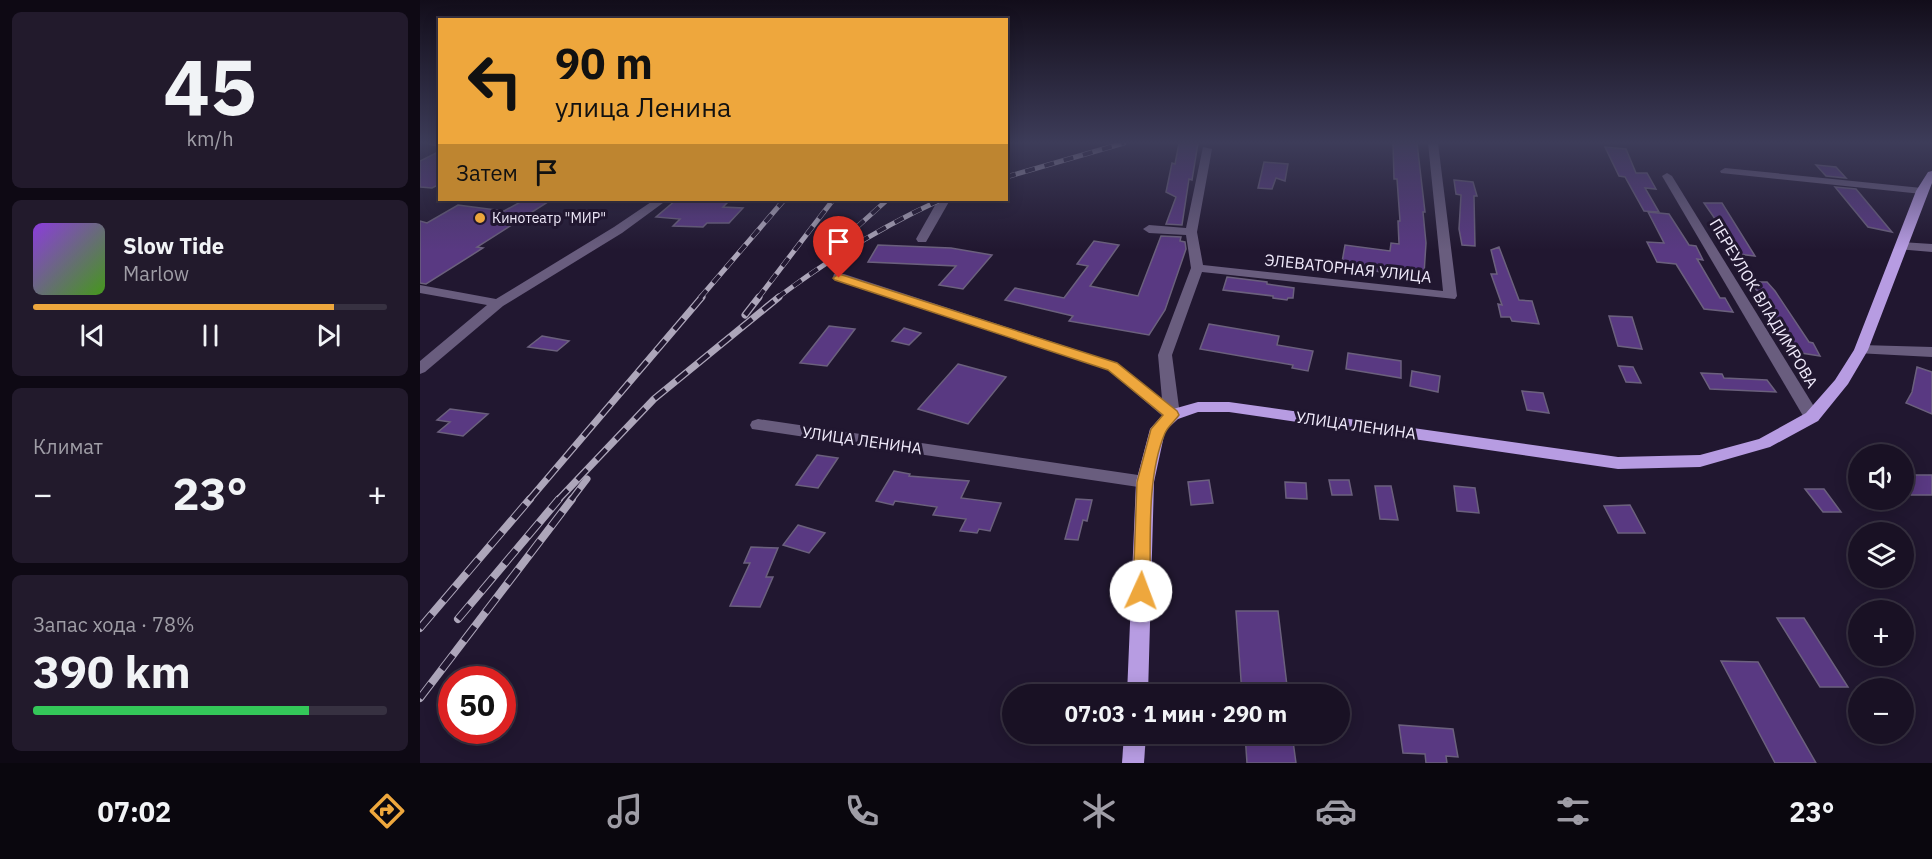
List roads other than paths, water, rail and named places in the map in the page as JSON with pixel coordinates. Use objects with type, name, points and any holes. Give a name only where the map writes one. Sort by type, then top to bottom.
[{"type":"main road","name":"УЛИЦА ЛЕНИНА","points":[[1172,415],[1198,407],[1229,407],[1618,463],[1700,461],[1764,443],[1812,417],[1840,384],[1861,350],[1922,191],[1929,179]]},
{"type":"main road","points":[[1137,684],[1145,482],[1158,429],[1172,415]]},
{"type":"main road","points":[[1133,763],[1134,744]]},
{"type":"street","points":[[1172,415],[1165,356],[1197,268],[1191,232],[1201,179]]},
{"type":"street","name":"ЭЛЕВАТОРНАЯ УЛИЦА","points":[[1197,268],[1450,296],[1437,179]]},
{"type":"street","name":"ПЕРЕУЛОК ВЛАДИМРОВА","points":[[1669,179],[1812,417]]},
{"type":"street","points":[[1800,179],[1922,191]]},
{"type":"street","points":[[420,369],[498,303],[618,230],[660,201]]},
{"type":"street","points":[[922,239],[943,201]]},
{"type":"street","points":[[1149,229],[1191,232]]},
{"type":"street","points":[[1901,246],[1932,248]]},
{"type":"street","points":[[839,278],[1112,366],[1172,415]]},
{"type":"street","points":[[420,289],[498,303]]},
{"type":"street","points":[[1861,350],[1932,352]]},
{"type":"street","name":"УЛИЦА ЛЕНИНА","points":[[758,425],[1145,482]]},
{"type":"railway","points":[[700,298],[783,201]]},
{"type":"railway","points":[[758,298],[832,201]]},
{"type":"railway","points":[[827,254],[886,201]]},
{"type":"railway","points":[[777,298],[856,244],[938,201]]},
{"type":"railway","points":[[529,500],[702,297]]},
{"type":"railway","points":[[745,315],[759,297]]},
{"type":"railway","points":[[558,500],[654,399],[779,297]]},
{"type":"railway","points":[[571,500],[587,479]]},
{"type":"railway","points":[[420,628],[530,499]]},
{"type":"railway","points":[[458,619],[559,499]]},
{"type":"railway","points":[[420,698],[572,499]]},
{"type":"place","name":"Кинотеатр \"МИР\"","points":[[480,218]]}]
